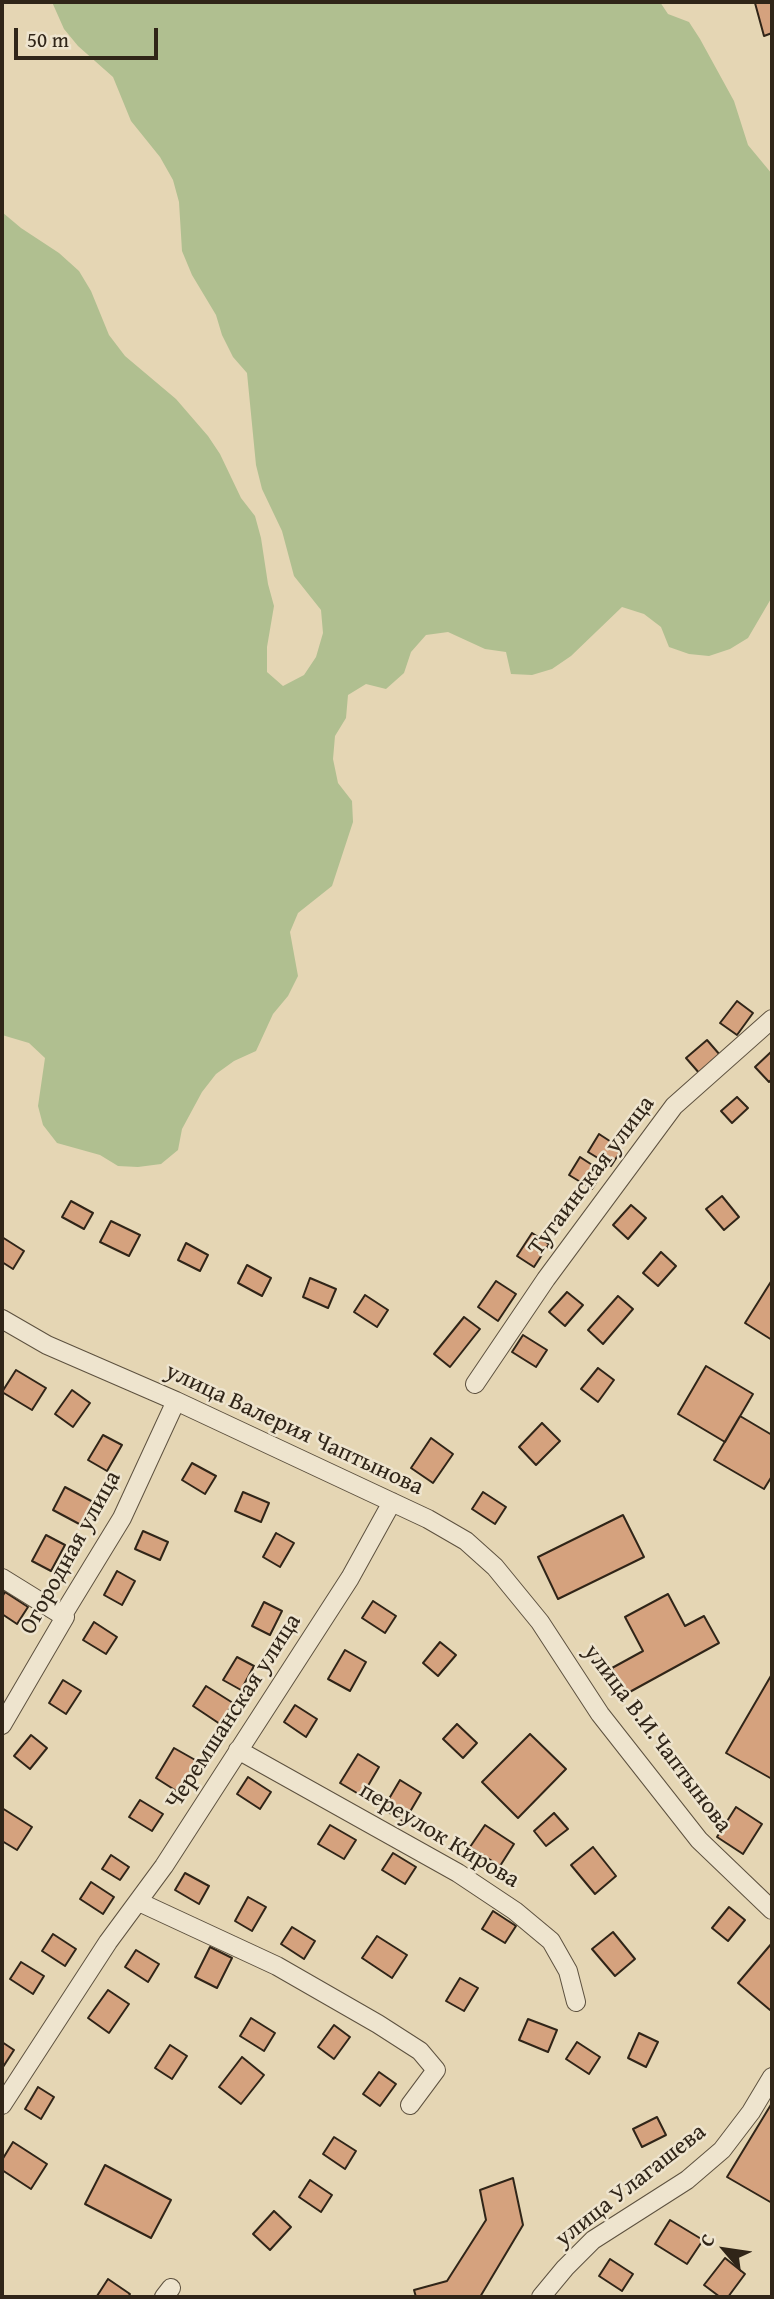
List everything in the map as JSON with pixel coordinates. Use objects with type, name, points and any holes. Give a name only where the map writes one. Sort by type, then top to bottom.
[{"type":"street","name":"Тугаинская улица","points":[[475,1384],[546,1279],[674,1106],[772,1019]]},
{"type":"street","name":"улица Валерия Чаптынова","points":[[2,1319],[47,1345],[176,1401],[428,1519],[466,1541],[495,1567],[540,1622]]},
{"type":"street","name":"Огородная улица","points":[[2,1725],[65,1616],[64,1612],[121,1518],[176,1401]]},
{"type":"street","name":"Черемшанская улица","points":[[2,2105],[108,1942],[139,1902],[350,1578],[392,1502]]},
{"type":"street","points":[[2,1578],[65,1616]]},
{"type":"street","name":"улица В.И.Чаптынова","points":[[540,1622],[600,1714],[658,1790],[699,1840],[768,1906]]},
{"type":"street","name":"переулок Кирова","points":[[238,1750],[458,1873],[515,1911],[551,1941],[568,1971],[576,2002]]},
{"type":"street","points":[[768,1906],[772,1886]]},
{"type":"street","points":[[139,1902],[277,1966],[420,2051],[436,2070],[410,2105]]},
{"type":"street","name":"улица Улагашева","points":[[541,2297],[593,2240],[687,2180],[722,2150],[751,2112],[772,2077]]},
{"type":"green space","points":[[52,2],[660,2],[668,14],[689,22],[734,101],[748,145],[772,174],[772,597],[748,638],[730,649],[709,656],[689,654],[669,647],[661,627],[644,614],[622,607],[571,656],[552,669],[532,675],[511,674],[506,652],[485,649],[448,632],[426,635],[411,652],[404,673],[386,689],[366,684],[348,695],[346,718],[335,736],[333,759],[338,783],[352,801],[353,822],[332,886],[298,913],[290,932],[298,976],[288,996],[273,1014],[256,1051],[234,1061],[216,1074],[202,1092],[182,1129],[178,1150],[161,1164],[138,1167],[118,1166],[100,1155],[57,1143],[43,1125],[38,1106],[45,1058],[29,1043],[2,1035],[2,212],[59,253],[79,271],[91,291],[109,335],[125,356],[176,399],[220,454],[241,498],[255,516],[261,538],[274,606],[267,647],[267,672],[283,686],[304,675],[316,657],[323,633],[321,610],[294,576],[282,531],[262,489],[256,465],[247,373],[233,357],[216,315],[192,275],[182,251],[179,202],[173,180],[160,157],[131,121],[113,77],[78,46],[64,29]]},
{"type":"building","points":[[772,2],[772,33],[764,36],[755,3]]},
{"type":"building","points":[[737,1001],[753,1013],[737,1035],[720,1023]]},
{"type":"building","points":[[707,1040],[720,1055],[700,1074],[686,1058]]},
{"type":"building","points":[[772,1051],[772,1079],[769,1082],[755,1067]]},
{"type":"building","points":[[737,1097],[748,1108],[732,1123],[721,1111]]},
{"type":"building","points":[[599,1134],[622,1149],[611,1166],[588,1152]]},
{"type":"building","points":[[580,1157],[603,1172],[592,1189],[569,1175]]},
{"type":"building","points":[[722,1196],[739,1217],[724,1230],[706,1209]]},
{"type":"building","points":[[71,1201],[93,1213],[84,1229],[62,1217]]},
{"type":"building","points":[[631,1205],[646,1218],[628,1239],[613,1225]]},
{"type":"building","points":[[111,1221],[140,1235],[129,1256],[100,1242]]},
{"type":"building","points":[[532,1233],[549,1244],[534,1267],[517,1256]]},
{"type":"building","points":[[2,1237],[24,1251],[13,1269],[2,1262]]},
{"type":"building","points":[[186,1243],[208,1255],[200,1271],[178,1260]]},
{"type":"building","points":[[661,1252],[676,1266],[658,1286],[643,1273]]},
{"type":"building","points":[[247,1265],[271,1278],[262,1296],[238,1283]]},
{"type":"building","points":[[310,1278],[336,1289],[328,1308],[303,1297]]},
{"type":"building","points":[[772,1280],[772,1340],[745,1323]]},
{"type":"building","points":[[496,1281],[516,1294],[498,1321],[478,1307]]},
{"type":"building","points":[[567,1292],[583,1305],[565,1326],[549,1312]]},
{"type":"building","points":[[365,1295],[388,1310],[377,1327],[354,1312]]},
{"type":"building","points":[[618,1296],[633,1309],[603,1344],[588,1330]]},
{"type":"building","points":[[464,1317],[480,1329],[450,1367],[434,1354]]},
{"type":"building","points":[[523,1335],[547,1350],[536,1367],[512,1352]]},
{"type":"building","points":[[706,1366],[753,1394],[725,1442],[678,1414]]},
{"type":"building","points":[[598,1368],[614,1380],[598,1402],[581,1389]]},
{"type":"building","points":[[16,1370],[46,1388],[32,1410],[2,1392]]},
{"type":"building","points":[[72,1390],[90,1403],[73,1427],[55,1414]]},
{"type":"building","points":[[740,1416],[772,1435],[772,1476],[764,1489],[714,1460]]},
{"type":"building","points":[[542,1423],[560,1441],[536,1465],[519,1447]]},
{"type":"building","points":[[103,1435],[122,1445],[107,1471],[88,1460]]},
{"type":"building","points":[[431,1438],[453,1454],[433,1483],[411,1468]]},
{"type":"building","points":[[192,1463],[216,1476],[205,1494],[182,1480]]},
{"type":"building","points":[[65,1487],[95,1503],[83,1526],[53,1510]]},
{"type":"building","points":[[243,1492],[269,1503],[261,1522],[235,1511]]},
{"type":"building","points":[[483,1492],[506,1507],[495,1524],[472,1509]]},
{"type":"building","points":[[623,1515],[644,1557],[558,1599],[538,1557]]},
{"type":"building","points":[[143,1531],[168,1542],[160,1560],[135,1549]]},
{"type":"building","points":[[276,1533],[294,1543],[280,1567],[263,1557]]},
{"type":"building","points":[[46,1535],[65,1545],[51,1571],[32,1561]]},
{"type":"building","points":[[117,1571],[135,1581],[122,1605],[104,1595]]},
{"type":"building","points":[[5,1592],[28,1607],[17,1624],[2,1614],[2,1597]]},
{"type":"building","points":[[668,1594],[685,1626],[704,1616],[719,1643],[626,1694],[612,1668],[643,1651],[625,1617]]},
{"type":"building","points":[[373,1601],[396,1616],[385,1633],[362,1618]]},
{"type":"building","points":[[264,1602],[282,1611],[270,1635],[252,1626]]},
{"type":"building","points":[[94,1622],[117,1637],[106,1654],[83,1640]]},
{"type":"building","points":[[440,1642],[456,1655],[438,1676],[423,1663]]},
{"type":"building","points":[[345,1650],[366,1662],[350,1691],[328,1679]]},
{"type":"building","points":[[237,1657],[254,1666],[241,1690],[223,1680]]},
{"type":"building","points":[[772,1674],[772,1779],[726,1753]]},
{"type":"building","points":[[63,1680],[81,1691],[66,1714],[49,1703]]},
{"type":"building","points":[[206,1686],[233,1703],[220,1724],[193,1706]]},
{"type":"building","points":[[295,1705],[317,1719],[306,1737],[284,1722]]},
{"type":"building","points":[[457,1724],[477,1743],[463,1758],[443,1739]]},
{"type":"building","points":[[530,1734],[566,1769],[518,1818],[482,1782]]},
{"type":"building","points":[[31,1735],[47,1748],[30,1769],[14,1756]]},
{"type":"building","points":[[174,1748],[197,1761],[178,1792],[156,1778]]},
{"type":"building","points":[[358,1754],[379,1767],[362,1796],[340,1783]]},
{"type":"building","points":[[248,1777],[271,1792],[260,1809],[237,1794]]},
{"type":"building","points":[[400,1780],[421,1793],[404,1822],[383,1809]]},
{"type":"building","points":[[140,1800],[163,1814],[152,1831],[129,1817]]},
{"type":"building","points":[[736,1807],[762,1824],[743,1854],[717,1837]]},
{"type":"building","points":[[2,1808],[32,1827],[17,1850],[2,1841]]},
{"type":"building","points":[[554,1813],[568,1829],[546,1846],[534,1831]]},
{"type":"building","points":[[330,1825],[356,1840],[344,1859],[318,1844]]},
{"type":"building","points":[[485,1825],[514,1844],[500,1866],[470,1847]]},
{"type":"building","points":[[593,1847],[616,1876],[595,1894],[571,1865]]},
{"type":"building","points":[[393,1853],[416,1867],[405,1884],[382,1870]]},
{"type":"building","points":[[111,1855],[129,1867],[120,1880],[102,1869]]},
{"type":"building","points":[[185,1873],[209,1886],[199,1904],[175,1890]]},
{"type":"building","points":[[91,1882],[114,1897],[103,1914],[80,1899]]},
{"type":"building","points":[[248,1897],[266,1907],[252,1931],[235,1921]]},
{"type":"building","points":[[729,1907],[745,1920],[728,1941],[712,1928]]},
{"type":"building","points":[[493,1911],[516,1926],[505,1943],[482,1929]]},
{"type":"building","points":[[292,1927],[315,1941],[304,1959],[281,1944]]},
{"type":"building","points":[[613,1932],[635,1959],[615,1976],[592,1949]]},
{"type":"building","points":[[53,1934],[76,1949],[65,1966],[42,1951]]},
{"type":"building","points":[[377,1936],[407,1955],[392,1978],[362,1958]]},
{"type":"building","points":[[772,1943],[772,2008],[770,2010],[738,1983]]},
{"type":"building","points":[[210,1947],[232,1958],[217,1988],[195,1977]]},
{"type":"building","points":[[136,1950],[159,1964],[148,1982],[125,1967]]},
{"type":"building","points":[[21,1962],[44,1976],[33,1994],[10,1979]]},
{"type":"building","points":[[460,1978],[478,1988],[464,2011],[446,2001]]},
{"type":"building","points":[[108,1990],[129,2004],[109,2033],[88,2018]]},
{"type":"building","points":[[251,2018],[275,2033],[264,2051],[240,2036]]},
{"type":"building","points":[[528,2019],[557,2030],[548,2052],[519,2040]]},
{"type":"building","points":[[334,2025],[350,2037],[334,2059],[318,2047]]},
{"type":"building","points":[[639,2033],[658,2042],[646,2067],[628,2058]]},
{"type":"building","points":[[2,2042],[14,2050],[3,2067],[2,2066]]},
{"type":"building","points":[[577,2042],[600,2057],[589,2074],[566,2059]]},
{"type":"building","points":[[170,2045],[187,2056],[172,2079],[155,2068]]},
{"type":"building","points":[[242,2057],[264,2075],[241,2104],[219,2087]]},
{"type":"building","points":[[379,2072],[396,2084],[380,2106],[363,2094]]},
{"type":"building","points":[[38,2087],[54,2097],[41,2119],[25,2109]]},
{"type":"building","points":[[772,2103],[772,2203],[727,2177]]},
{"type":"building","points":[[657,2117],[666,2135],[642,2147],[633,2129]]},
{"type":"building","points":[[334,2137],[356,2151],[345,2169],[323,2154]]},
{"type":"building","points":[[13,2142],[47,2164],[31,2189],[2,2170],[2,2160]]},
{"type":"building","points":[[105,2165],[171,2200],[151,2238],[85,2204]]},
{"type":"building","points":[[513,2178],[523,2225],[480,2297],[416,2297],[414,2290],[447,2281],[486,2220],[480,2190]]},
{"type":"building","points":[[310,2180],[332,2195],[321,2212],[299,2197]]},
{"type":"building","points":[[274,2211],[291,2227],[270,2250],[253,2234]]},
{"type":"building","points":[[670,2220],[703,2240],[687,2264],[655,2244]]},
{"type":"building","points":[[725,2258],[745,2274],[728,2297],[720,2297],[704,2285]]},
{"type":"building","points":[[610,2259],[633,2274],[622,2291],[599,2276]]},
{"type":"building","points":[[108,2279],[130,2294],[128,2297],[97,2296]]}]
